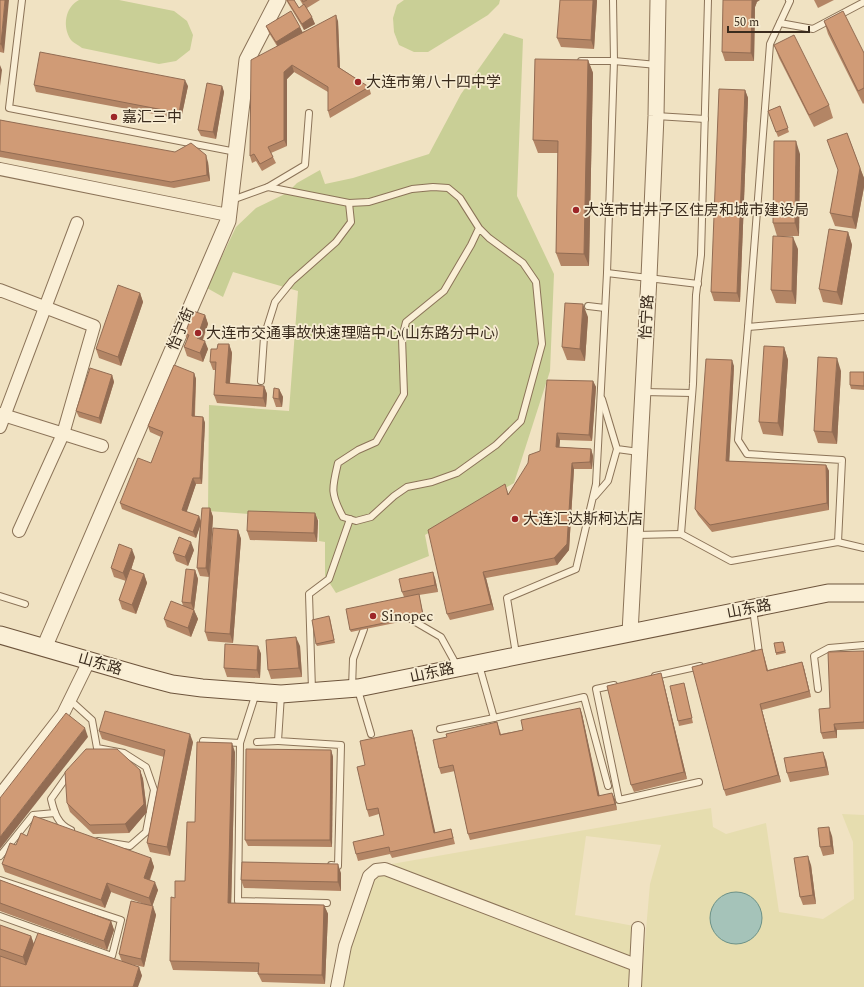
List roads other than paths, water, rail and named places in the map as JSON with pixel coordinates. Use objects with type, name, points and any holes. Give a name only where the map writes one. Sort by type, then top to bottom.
[{"type":"main road","name":"山东路","points":[[0,635],[172,684],[202,688],[281,694],[355,688],[828,593],[864,593]]},
{"type":"street","name":"怡宁街","points":[[44,648],[228,221],[247,60],[278,0]]},
{"type":"street","name":"怡宁路","points":[[630,633],[649,277],[656,116],[658,0]]},
{"type":"street","points":[[0,169],[229,208]]},
{"type":"street","points":[[0,427],[2,414],[77,223]]},
{"type":"street","points":[[0,291],[94,326],[63,434],[19,531]]},
{"type":"street","points":[[2,414],[102,446]]},
{"type":"street","points":[[0,795],[63,714],[89,661]]},
{"type":"street","points":[[337,987],[345,946],[369,876],[376,870],[384,869],[636,965]]},
{"type":"street","points":[[635,987],[638,928]]},
{"type":"lane","points":[[22,0],[9,108],[236,152]]},
{"type":"lane","points":[[516,656],[507,598],[576,569],[596,484],[607,273],[614,61],[613,0]]},
{"type":"lane","points":[[681,534],[701,255],[708,0]]},
{"type":"lane","points":[[789,0],[790,1],[770,44],[738,440],[747,454],[842,460],[838,542]]},
{"type":"lane","points":[[780,23],[813,29],[864,2]]},
{"type":"lane","points":[[575,61],[614,61],[657,65]]},
{"type":"lane","points":[[229,208],[305,165],[309,113]]},
{"type":"lane","points":[[656,116],[705,119]]},
{"type":"lane","points":[[268,187],[348,203],[369,202],[412,189],[433,187],[448,188],[460,198],[479,228],[489,238],[523,263],[536,282],[542,344],[521,421],[496,445],[457,474],[432,482],[407,487],[370,517],[356,521],[343,517],[335,501],[333,485],[338,463],[358,450],[376,442],[404,394],[402,338],[406,322],[444,291],[471,245],[479,228]]},
{"type":"lane","points":[[261,381],[264,337],[275,302],[292,281],[336,242],[351,222],[348,203]]},
{"type":"lane","points":[[607,273],[698,284]]},
{"type":"lane","points":[[588,306],[605,308]]},
{"type":"lane","points":[[748,327],[864,316]]},
{"type":"lane","points":[[643,392],[692,393]]},
{"type":"lane","points":[[593,498],[608,481],[617,450],[600,394]]},
{"type":"lane","points":[[617,450],[640,452]]},
{"type":"lane","points":[[312,692],[309,594],[329,579],[350,519]]},
{"type":"lane","points":[[636,535],[681,534],[731,561],[838,542],[864,548]]},
{"type":"lane","points":[[0,596],[25,604]]},
{"type":"lane","points":[[744,656],[759,653],[753,608]]},
{"type":"lane","points":[[412,620],[441,637],[458,668]]},
{"type":"lane","points":[[364,629],[353,659],[355,688],[371,734]]},
{"type":"lane","points":[[818,689],[814,656],[829,648],[864,644]]},
{"type":"lane","points":[[478,664],[494,718]]},
{"type":"lane","points":[[648,678],[707,665]]},
{"type":"lane","points":[[618,684],[596,689],[619,800],[699,782]]},
{"type":"lane","points":[[256,691],[240,743],[238,901],[327,904]]},
{"type":"lane","points":[[278,741],[281,694]]},
{"type":"lane","points":[[440,729],[584,697],[608,786]]},
{"type":"lane","points":[[70,700],[92,720],[94,749],[124,753],[146,766],[154,790],[146,832],[130,846],[89,838]]},
{"type":"lane","points":[[203,741],[240,743]]},
{"type":"lane","points":[[257,742],[278,741],[341,745],[338,866],[323,865]]},
{"type":"lane","points":[[73,768],[51,799],[55,813],[64,828],[77,833]]},
{"type":"lane","points":[[0,856],[33,815],[55,813]]},
{"type":"lane","points":[[0,880],[121,920],[112,956],[0,916]]},
{"type":"water","points":[[731,892],[741,892],[751,896],[758,903],[762,913],[762,923],[758,933],[751,940],[741,944],[731,944],[721,940],[714,933],[710,923],[710,913],[714,903],[721,896]]},
{"type":"place","name":"大连市第八十四中学","points":[[358,82]]},
{"type":"place","name":"嘉汇三中","points":[[114,117]]},
{"type":"place","name":"大连市甘井子区住房和城市建设局","points":[[576,210]]},
{"type":"place","name":"大连市交通事故快速理赔中心(山东路分中心)","points":[[198,333]]},
{"type":"place","name":"大连汇达斯柯达店","points":[[515,519]]},
{"type":"place","name":"Sinopec","points":[[373,616]]}]
